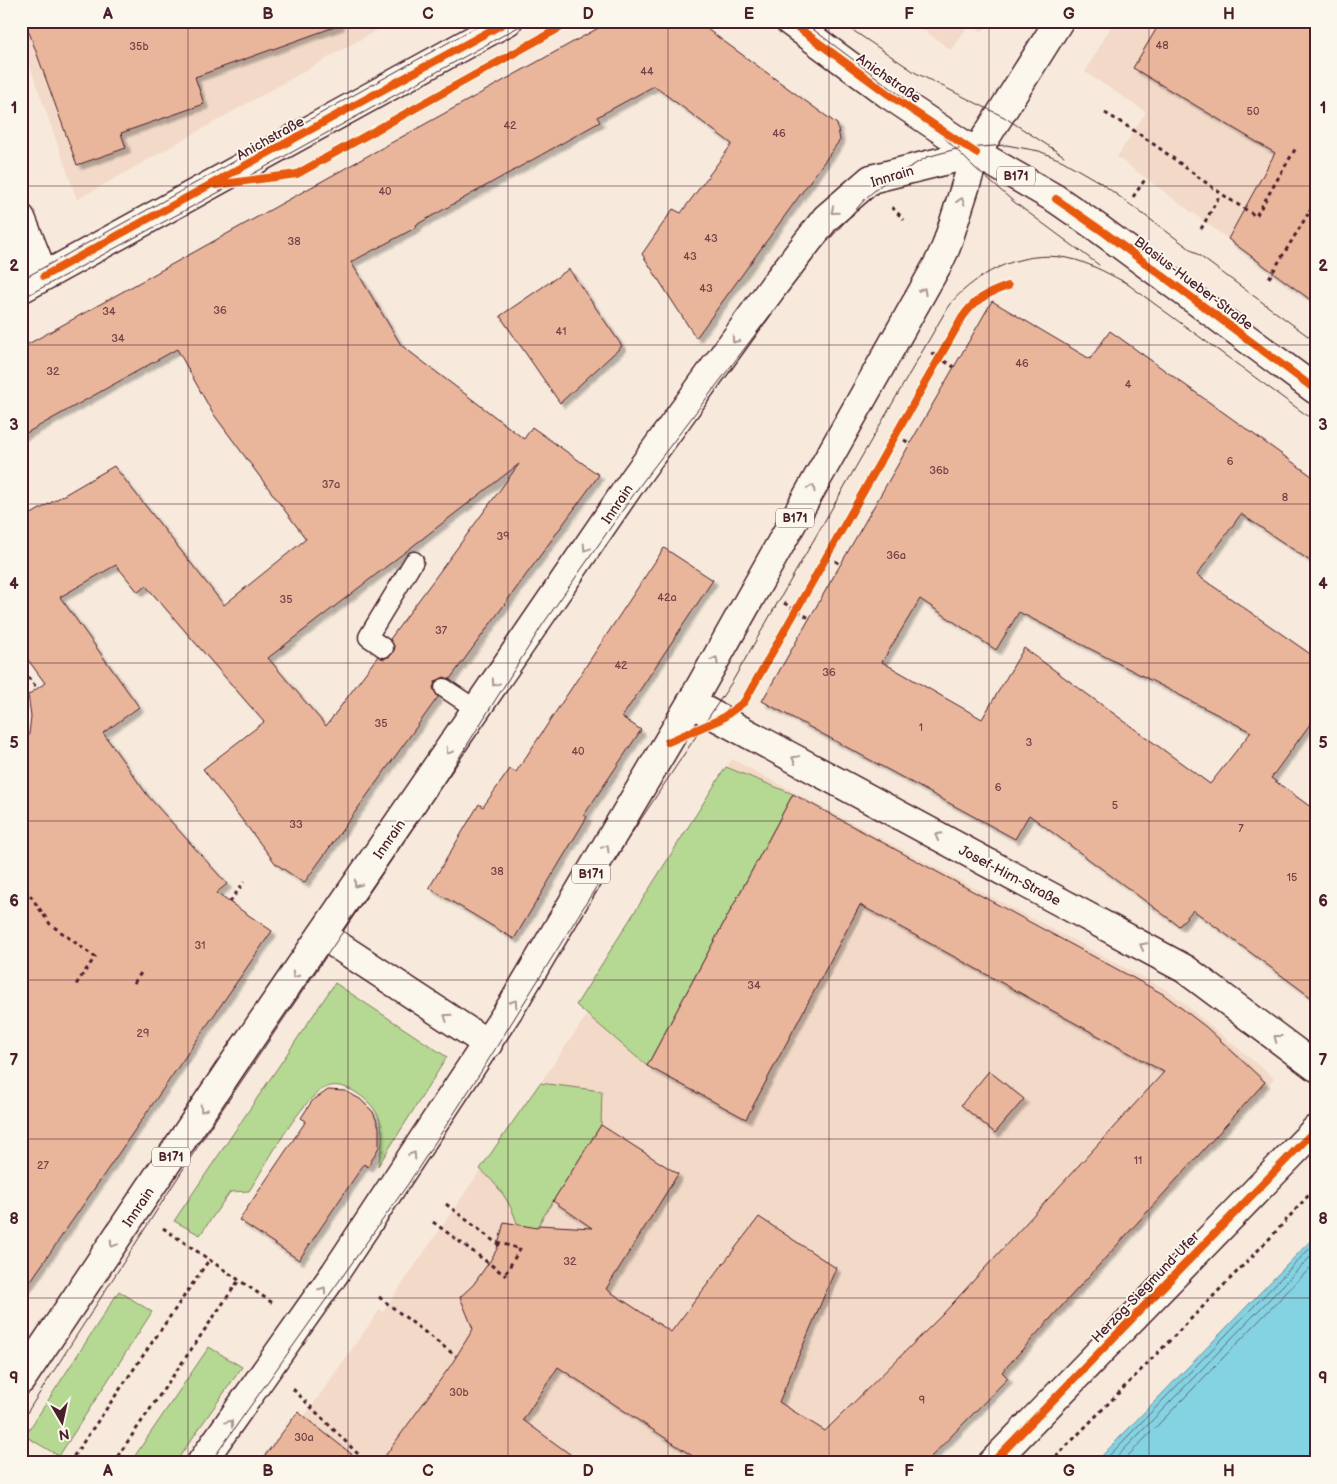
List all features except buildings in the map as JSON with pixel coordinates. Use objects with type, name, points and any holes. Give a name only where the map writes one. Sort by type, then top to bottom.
[{"type":"main road","name":"Anichstraße","points":[[33,283],[508,21]]},
{"type":"main road","name":"Anichstraße","points":[[789,21],[888,94],[976,153]]},
{"type":"main road","points":[[976,153],[1059,21]]},
{"type":"main road","name":"Blasius-Hueber-Straße","points":[[976,153],[1056,199],[1098,228],[1316,390]]},
{"type":"main road","name":"B171","points":[[201,1463],[271,1367],[488,1044],[607,847],[691,703],[946,247],[976,153]]},
{"type":"main road","name":"Innrain","points":[[21,1380],[322,934],[634,479],[775,284],[826,218],[871,179],[976,153]]},
{"type":"main road","points":[[21,218],[33,283]]},
{"type":"main road","name":"Josef-Hirn-Straße","points":[[691,703],[1185,969],[1316,1067]]},
{"type":"main road","points":[[322,934],[488,1044]]},
{"type":"main road","name":"Herzog-Siegmund-Ufer","points":[[992,1463],[1316,1129]]},
{"type":"lane","points":[[384,648],[368,637],[414,561]]},
{"type":"lane","points":[[444,688],[477,710]]},
{"type":"path","points":[[1105,113],[1134,129],[1220,195],[1256,216],[1297,146]]},
{"type":"path","points":[[1133,197],[1146,178]]},
{"type":"path","points":[[1201,229],[1220,195]]},
{"type":"path","points":[[888,202],[904,220]]},
{"type":"path","points":[[1269,278],[1316,202]]},
{"type":"path","points":[[1308,214],[1316,219]]},
{"type":"path","points":[[965,313],[971,305],[988,293],[1008,286]]},
{"type":"path","points":[[934,366],[944,349]]},
{"type":"path","points":[[931,353],[954,366]]},
{"type":"path","points":[[904,440],[910,443]]},
{"type":"path","points":[[835,561],[841,564]]},
{"type":"path","points":[[792,618],[802,599]]},
{"type":"path","points":[[21,674],[25,674],[37,688]]},
{"type":"path","points":[[21,882],[50,924],[95,957],[75,986]]},
{"type":"path","points":[[230,902],[244,882]]},
{"type":"path","points":[[134,983],[143,970]]},
{"type":"path","points":[[1050,1463],[1271,1237],[1316,1187]]},
{"type":"path","points":[[446,1204],[500,1246]]},
{"type":"path","points":[[136,1210],[301,1322]]},
{"type":"path","points":[[433,1222],[506,1275],[520,1249],[494,1241]]},
{"type":"path","points":[[69,1463],[209,1260]]},
{"type":"path","points":[[113,1463],[239,1280]]},
{"type":"path","points":[[379,1297],[456,1356]]},
{"type":"path","points":[[271,1367],[367,1463]]},
{"type":"path","points":[[21,1456],[32,1463]]},
{"type":"shaded area","points":[[21,21],[393,21],[77,200],[21,41]]},
{"type":"shaded area","points":[[911,21],[990,21],[982,32],[970,24],[951,50]]},
{"type":"shaded area","points":[[1114,21],[1316,21],[1316,304],[1117,157],[1146,112],[1085,72]]},
{"type":"shaded area","points":[[732,759],[1169,991],[1274,1078],[925,1463],[259,1463],[297,1413],[304,1417],[380,1309],[383,1312],[587,1015],[576,1005]]},
{"type":"green space","points":[[726,767],[793,794],[647,1066],[576,1005]]},
{"type":"green space","points":[[335,983],[447,1057],[378,1166],[382,1132],[381,1124],[374,1109],[364,1098],[349,1089],[338,1086],[327,1087],[317,1093],[296,1118],[249,1191],[230,1192],[200,1235],[174,1221]]},
{"type":"green space","points":[[540,1083],[602,1091],[601,1125],[525,1246],[519,1241],[520,1224],[517,1223],[507,1200],[480,1169]]},
{"type":"green space","points":[[119,1291],[152,1312],[59,1456],[25,1436]]},
{"type":"green space","points":[[209,1347],[242,1367],[175,1463],[130,1463]]},
{"type":"water","points":[[1316,1235],[1316,1463],[1095,1463]]},
{"type":"tram line","points":[[21,280],[487,21]]},
{"type":"tram line","points":[[21,299],[529,21]]},
{"type":"tram line","points":[[802,21],[904,98],[975,168],[1014,202],[1099,265]]},
{"type":"tram line","points":[[839,21],[916,73],[1004,117],[1064,156]]},
{"type":"tram line","points":[[21,1422],[209,1129],[437,793],[543,624],[641,484],[819,251],[867,197],[886,181],[927,157],[956,149],[1006,145],[1039,151],[1063,161],[1101,183]]},
{"type":"tram line","points":[[1097,180],[1316,342]]},
{"type":"tram line","points":[[210,1463],[408,1184],[479,1075],[598,884],[732,682],[949,305],[961,292],[990,272],[1006,264],[1040,256],[1076,260],[1128,284]]},
{"type":"tram line","points":[[1122,280],[1316,422]]},
{"type":"cycle path","points":[[44,276],[508,21]]},
{"type":"cycle path","points":[[216,185],[297,174],[572,21]]},
{"type":"cycle path","points":[[789,21],[888,94],[976,153]]},
{"type":"cycle path","points":[[1056,199],[1105,233],[1316,390]]},
{"type":"cycle path","points":[[668,742],[721,719],[744,702],[962,318],[971,306],[982,298],[1008,286]]},
{"type":"cycle path","points":[[992,1463],[1316,1129]]}]
